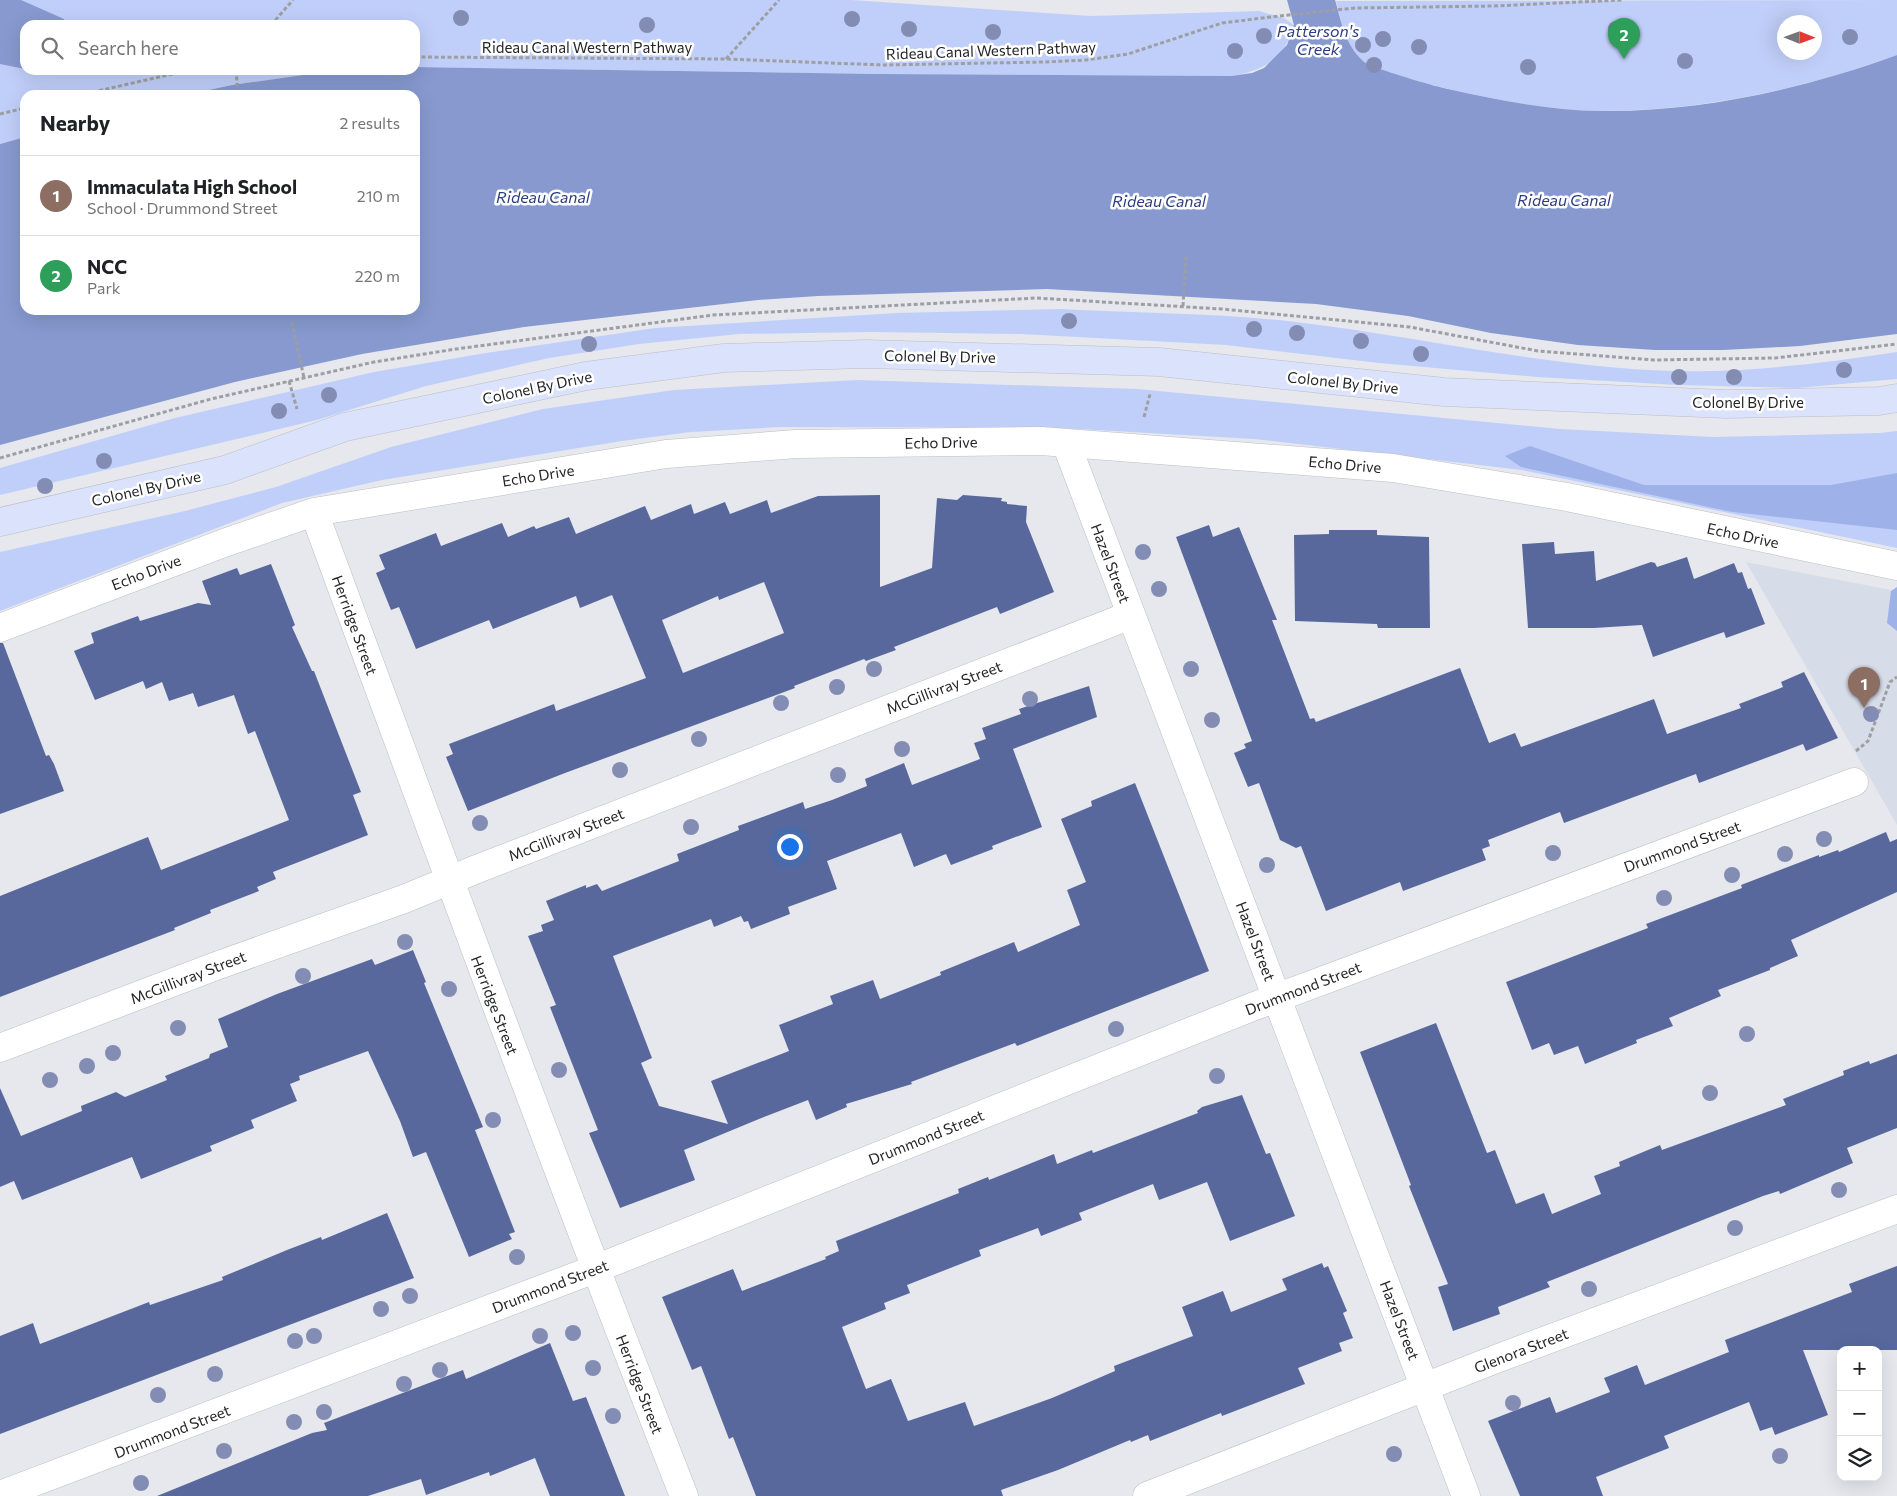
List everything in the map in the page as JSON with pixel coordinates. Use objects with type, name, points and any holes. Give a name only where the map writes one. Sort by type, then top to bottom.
[{"type":"main road","name":"Colonel By Drive","points":[[0,522],[225,470],[345,427],[586,376],[733,358],[866,354],[1159,362],[1444,392],[1726,404],[1879,401],[1897,398]]},
{"type":"street","name":"Echo Drive","points":[[0,628],[224,543],[314,512],[666,454],[796,444],[1066,443],[1136,447],[1402,470],[1567,497],[1897,566]]},
{"type":"street","name":"Hazel Street","points":[[1066,443],[1466,1496]]},
{"type":"street","name":"Herridge Street","points":[[314,512],[449,881],[595,1269],[684,1496]]},
{"type":"street","name":"McGillivray Street","points":[[0,1048],[216,966],[449,881],[1131,615]]},
{"type":"street","name":"Drummond Street","points":[[0,1495],[595,1269],[1278,998],[1854,782]]},
{"type":"street","name":"Glenora Street","points":[[1147,1496],[1425,1387],[1897,1209]]},
{"type":"path","points":[[275,20],[293,0]]},
{"type":"path","points":[[726,59],[779,0]]},
{"type":"path","name":"Rideau Canal Western Pathway","points":[[420,57],[726,59],[884,65],[1086,60],[1128,54],[1222,23],[1279,16],[1355,8],[1494,6],[1622,0]]},
{"type":"path","points":[[102,90],[168,75]]},
{"type":"path","points":[[236,75],[238,90]]},
{"type":"path","points":[[0,114],[20,109]]},
{"type":"path","points":[[1183,306],[1186,256]]},
{"type":"path","points":[[292,322],[304,378]]},
{"type":"path","points":[[1136,447],[1159,362]]},
{"type":"path","points":[[1854,782],[1847,759],[1868,740],[1890,682],[1897,677]]},
{"type":"shaded area","points":[[0,0],[851,0],[1091,16],[1259,11],[1284,18],[1294,25],[1285,47],[1279,55],[1263,67],[1231,76],[878,74],[420,67],[420,20],[20,20],[20,75],[305,75],[208,90],[20,90],[20,138],[0,144]]},
{"type":"shaded area","points":[[1897,0],[1897,55],[1825,78],[1752,96],[1677,107],[1583,111],[1506,101],[1404,77],[1363,61],[1352,48],[1342,25],[1336,1]]},
{"type":"shaded area","points":[[1059,309],[1267,319],[1343,328],[1531,358],[1578,364],[1673,371],[1758,369],[1897,352],[1897,379],[1797,388],[1678,385],[1537,377],[1379,363],[1226,345],[1021,334],[872,332],[739,334],[639,344],[549,358],[426,386],[317,420],[0,495],[0,468],[175,418],[374,372],[655,328],[897,313]]},
{"type":"shaded area","points":[[857,380],[1137,389],[1560,429],[1713,437],[1897,431],[1897,548],[1522,470],[1254,439],[1061,428],[780,427],[691,432],[622,441],[382,480],[282,503],[0,611],[0,552],[185,511],[276,487],[391,447],[543,409],[674,390]]},
{"type":"shaded area","points":[[1530,446],[1644,485],[1831,485],[1897,473],[1897,530],[1732,512],[1521,467],[1505,456]]},
{"type":"shaded area","points":[[1746,562],[1897,591],[1897,825]]},
{"type":"shaded area","points":[[1897,587],[1897,631],[1887,623],[1891,591]]},
{"type":"water","points":[[0,0],[21,0],[64,19],[20,20],[20,68],[0,64]]},
{"type":"water","name":"Rideau Canal","points":[[1287,0],[1335,0],[1348,40],[1357,54],[1368,64],[1417,81],[1448,89],[1505,101],[1583,111],[1640,110],[1714,103],[1789,88],[1897,55],[1897,334],[1800,346],[1723,350],[1655,350],[1578,345],[1491,333],[1408,316],[1316,304],[1047,289],[818,296],[758,300],[524,327],[362,354],[235,382],[0,445],[0,144],[20,138],[20,315],[420,315],[420,90],[208,90],[303,75],[420,75],[420,67],[878,74],[1231,76],[1252,73],[1264,68],[1287,45],[1294,25]]},
{"type":"building","points":[[880,495],[880,587],[932,568],[937,498],[957,500],[963,495],[1002,498],[1001,501],[1007,502],[1007,504],[1027,506],[1026,522],[1054,592],[1000,614],[997,607],[894,647],[896,650],[866,661],[864,659],[794,686],[795,688],[468,811],[446,757],[453,754],[449,744],[554,704],[556,711],[646,678],[612,595],[580,608],[576,596],[493,629],[489,620],[416,649],[399,607],[391,610],[376,573],[385,569],[379,555],[436,533],[441,546],[502,523],[508,537],[534,526],[536,529],[569,517],[576,534],[645,506],[651,520],[691,504],[694,514],[725,502],[730,514],[767,500],[771,513],[818,496]],"holes":[[[764,582],[784,633],[683,673],[662,620],[718,596],[719,600]]]},
{"type":"building","points":[[1209,525],[1213,537],[1239,527],[1277,620],[1272,620],[1310,719],[1314,718],[1316,722],[1460,668],[1489,743],[1515,733],[1521,747],[1654,699],[1667,734],[1741,708],[1739,704],[1783,687],[1781,682],[1804,672],[1838,738],[1806,751],[1803,744],[1699,783],[1696,774],[1564,823],[1560,812],[1488,840],[1490,846],[1482,849],[1486,860],[1403,891],[1400,882],[1326,911],[1301,846],[1296,848],[1280,840],[1259,783],[1248,787],[1234,753],[1246,748],[1244,744],[1252,741],[1176,537]]},
{"type":"building","points":[[1329,530],[1377,530],[1377,535],[1429,537],[1430,628],[1378,628],[1377,624],[1295,621],[1294,535],[1329,534]]},
{"type":"building","points":[[1554,542],[1555,554],[1594,551],[1596,581],[1651,562],[1655,563],[1657,567],[1687,557],[1694,579],[1734,563],[1738,573],[1742,572],[1748,589],[1751,588],[1765,624],[1726,638],[1724,632],[1653,657],[1642,625],[1594,628],[1528,628],[1522,544]]},
{"type":"building","points":[[271,564],[295,625],[292,627],[312,671],[314,671],[361,792],[353,795],[368,835],[273,872],[276,879],[257,887],[259,891],[210,910],[211,913],[174,928],[175,930],[0,997],[0,896],[148,837],[161,870],[289,820],[255,731],[248,734],[234,695],[198,707],[193,693],[169,701],[162,682],[146,689],[143,681],[95,700],[74,651],[94,643],[91,633],[138,616],[140,621],[198,603],[211,605],[202,581],[237,568],[240,575]]},
{"type":"building","points":[[0,643],[3,643],[46,756],[49,755],[54,764],[64,791],[0,814]]},
{"type":"building","points":[[1089,686],[1097,717],[1013,749],[1042,827],[992,846],[993,849],[951,865],[946,854],[914,867],[901,833],[827,861],[837,889],[788,907],[790,914],[751,929],[748,921],[744,922],[741,916],[714,927],[711,919],[613,956],[652,1058],[641,1063],[659,1106],[728,1124],[711,1081],[789,1051],[779,1025],[833,1004],[830,996],[873,980],[880,999],[941,975],[940,972],[1014,942],[1018,952],[1080,925],[1067,890],[1086,882],[1061,819],[1092,806],[1091,801],[1135,783],[1209,971],[1017,1046],[1015,1043],[911,1082],[912,1084],[846,1104],[847,1107],[816,1120],[808,1100],[759,1119],[684,1150],[695,1180],[620,1208],[589,1133],[598,1130],[550,1007],[556,1005],[528,936],[543,931],[541,925],[554,920],[546,901],[586,885],[586,888],[597,884],[602,891],[679,861],[677,854],[739,830],[738,826],[803,802],[805,809],[832,800],[867,786],[865,779],[904,763],[912,785],[980,759],[974,743],[986,739],[982,728],[1021,714],[1019,709]]},
{"type":"building","points":[[1886,832],[1890,842],[1897,839],[1897,892],[1791,940],[1798,956],[1770,968],[1770,970],[1718,990],[1721,996],[1669,1018],[1673,1026],[1636,1040],[1637,1043],[1585,1064],[1578,1046],[1554,1055],[1549,1043],[1532,1050],[1506,982],[1648,928],[1646,924],[1742,888],[1741,885],[1819,855],[1819,857],[1838,850],[1839,852]]},
{"type":"building","points":[[413,950],[426,982],[424,983],[483,1127],[475,1130],[515,1232],[509,1234],[512,1239],[469,1257],[426,1152],[413,1157],[400,1121],[368,1051],[299,1076],[300,1080],[290,1084],[297,1101],[251,1120],[254,1128],[210,1146],[212,1151],[141,1179],[132,1157],[22,1200],[14,1181],[0,1187],[0,1088],[21,1136],[82,1111],[81,1106],[116,1092],[125,1097],[167,1080],[165,1076],[209,1058],[210,1054],[228,1047],[218,1019],[277,994],[372,959],[375,965]]},
{"type":"building","points":[[1436,1023],[1487,1153],[1495,1150],[1516,1204],[1544,1193],[1552,1214],[1601,1194],[1594,1176],[1620,1166],[1619,1162],[1660,1145],[1662,1150],[1786,1105],[1783,1099],[1844,1075],[1843,1071],[1869,1061],[1870,1064],[1897,1054],[1897,1128],[1847,1148],[1853,1163],[1780,1194],[1779,1191],[1763,1196],[1547,1282],[1550,1287],[1498,1307],[1500,1314],[1453,1331],[1438,1287],[1448,1284],[1409,1186],[1411,1185],[1360,1052]]},
{"type":"building","points":[[1242,1095],[1266,1154],[1270,1153],[1295,1216],[1230,1241],[1207,1182],[1159,1200],[1153,1184],[1079,1213],[1082,1220],[1041,1236],[1038,1228],[979,1250],[981,1256],[907,1285],[910,1293],[884,1303],[886,1309],[842,1327],[866,1389],[891,1379],[908,1421],[965,1402],[974,1426],[1052,1398],[1115,1371],[1114,1366],[1193,1336],[1182,1307],[1223,1291],[1231,1312],[1287,1290],[1282,1279],[1322,1263],[1324,1268],[1328,1266],[1347,1311],[1343,1313],[1353,1338],[1339,1343],[1342,1351],[1298,1368],[1305,1384],[1222,1416],[1221,1413],[1150,1441],[1148,1435],[1131,1442],[1130,1440],[1058,1470],[1001,1490],[1003,1496],[756,1496],[733,1437],[729,1439],[701,1366],[692,1370],[662,1297],[733,1269],[742,1291],[826,1259],[825,1257],[839,1251],[836,1241],[959,1193],[958,1189],[988,1177],[989,1180],[1054,1154],[1057,1164],[1092,1150],[1093,1153],[1198,1113],[1197,1111],[1202,1107]]},
{"type":"building","points":[[387,1213],[414,1278],[0,1434],[0,1336],[33,1323],[40,1344],[149,1302],[150,1305],[223,1280],[222,1277],[287,1250],[321,1237],[322,1240]]},
{"type":"building","points":[[1897,1266],[1897,1350],[1882,1350],[1882,1346],[1837,1346],[1837,1350],[1803,1350],[1828,1415],[1775,1435],[1772,1427],[1760,1431],[1749,1402],[1664,1436],[1669,1448],[1596,1477],[1603,1496],[1520,1496],[1488,1421],[1550,1397],[1556,1413],[1610,1392],[1604,1378],[1637,1365],[1645,1385],[1729,1352],[1725,1340],[1852,1292],[1849,1284]]},
{"type":"building","points":[[550,1343],[573,1401],[586,1397],[625,1496],[550,1496],[535,1458],[490,1476],[489,1472],[426,1495],[421,1479],[368,1496],[157,1496],[312,1433],[327,1430],[324,1423],[463,1370],[466,1379]]},
{"type":"place","name":"NCC","points":[[1624,59]]},
{"type":"place","name":"Immaculata High School","points":[[1864,708]]},
{"type":"water label","name":"Patterson's Creek","points":[[1318,39]]}]
